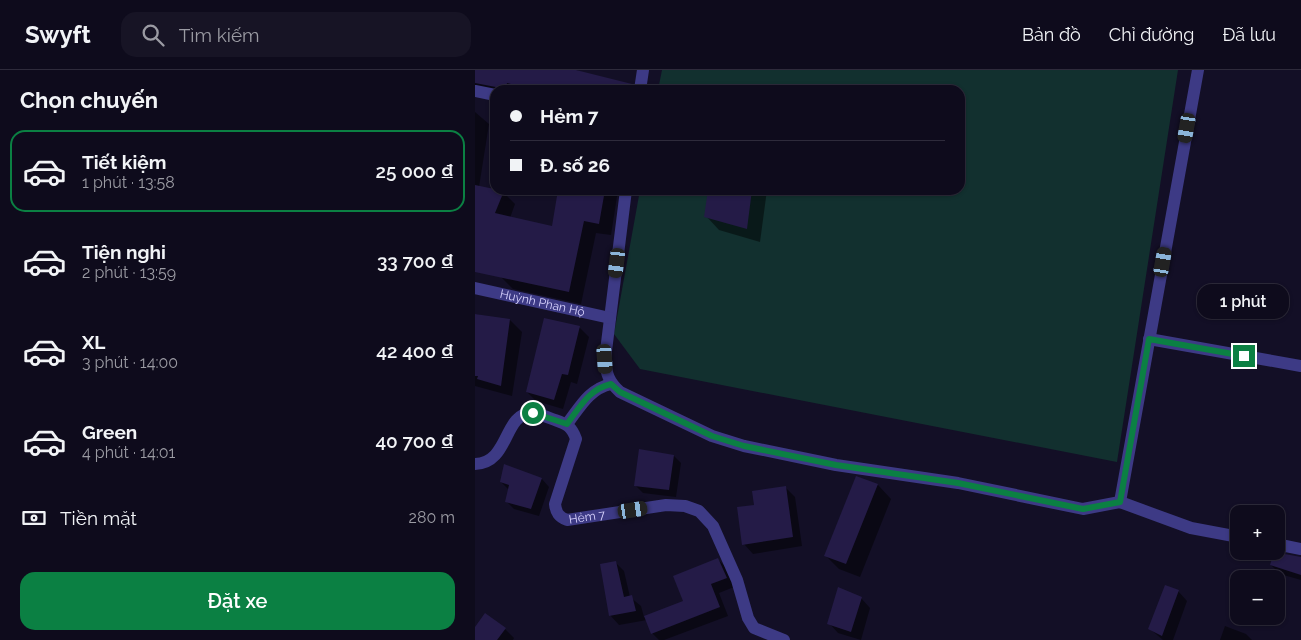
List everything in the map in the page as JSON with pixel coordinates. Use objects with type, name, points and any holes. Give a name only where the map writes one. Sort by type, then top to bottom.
[{"type":"street","points":[[640,85],[643,70]]},
{"type":"street","points":[[1120,502],[1197,70]]},
{"type":"street","points":[[475,91],[490,94]]},
{"type":"street","points":[[625,195],[605,359],[605,370],[611,384],[620,392],[712,436],[744,446],[836,465],[958,483],[1083,509],[1120,502],[1191,528],[1230,535]]},
{"type":"street","name":"Huỳnh Phan Hộ","points":[[475,288],[610,318]]},
{"type":"street","points":[[1149,339],[1301,366]]},
{"type":"street","points":[[475,464],[488,461],[497,455],[515,421],[523,415],[533,413],[567,424],[589,394],[598,387],[611,384]]},
{"type":"street","name":"Hẻm 7","points":[[567,424],[573,429],[576,439],[555,504],[556,512],[561,518],[567,520],[666,505],[685,506],[699,511],[713,526],[737,580],[751,623],[762,632],[784,640]]},
{"type":"street","points":[[1285,546],[1301,549]]},
{"type":"green space","points":[[662,70],[1178,70],[1117,462],[640,369],[614,334],[639,195],[965,195],[965,85],[659,85]]},
{"type":"building","points":[[475,70],[576,70],[632,84],[514,85],[507,83],[507,85],[490,86],[475,83]]},
{"type":"building","points":[[475,185],[490,188],[490,195],[502,195],[495,213],[552,226],[557,195],[604,195],[599,224],[584,221],[569,292],[475,272]]},
{"type":"building","points":[[707,195],[751,195],[747,229],[704,217]]},
{"type":"building","points":[[475,314],[510,319],[501,386],[477,379],[478,376],[475,376]]},
{"type":"building","points":[[544,318],[580,326],[568,375],[562,374],[554,400],[526,392]]},
{"type":"building","points":[[639,449],[674,455],[669,490],[634,486]]},
{"type":"building","points":[[504,464],[542,478],[531,509],[505,502],[509,485],[500,482]]},
{"type":"building","points":[[856,476],[878,484],[846,564],[824,556]]},
{"type":"building","points":[[786,486],[793,537],[742,545],[737,507],[754,505],[752,491]]},
{"type":"building","points":[[1285,554],[1301,557],[1301,575],[1270,565],[1272,560],[1285,560]]},
{"type":"building","points":[[718,558],[727,578],[711,584],[720,607],[651,634],[644,616],[683,601],[673,576]]},
{"type":"building","points":[[616,561],[624,597],[632,595],[636,611],[609,616],[600,564]]},
{"type":"building","points":[[1165,585],[1179,590],[1162,636],[1148,629]]},
{"type":"building","points":[[838,587],[862,597],[851,632],[827,624]]},
{"type":"building","points":[[485,613],[506,628],[497,640],[475,640],[475,627]]},
{"type":"route","points":[[533,413],[567,424],[589,394],[598,387],[611,384],[620,392],[712,436],[744,446],[836,465],[958,483],[1083,509],[1120,502],[1149,339],[1244,356]]}]
